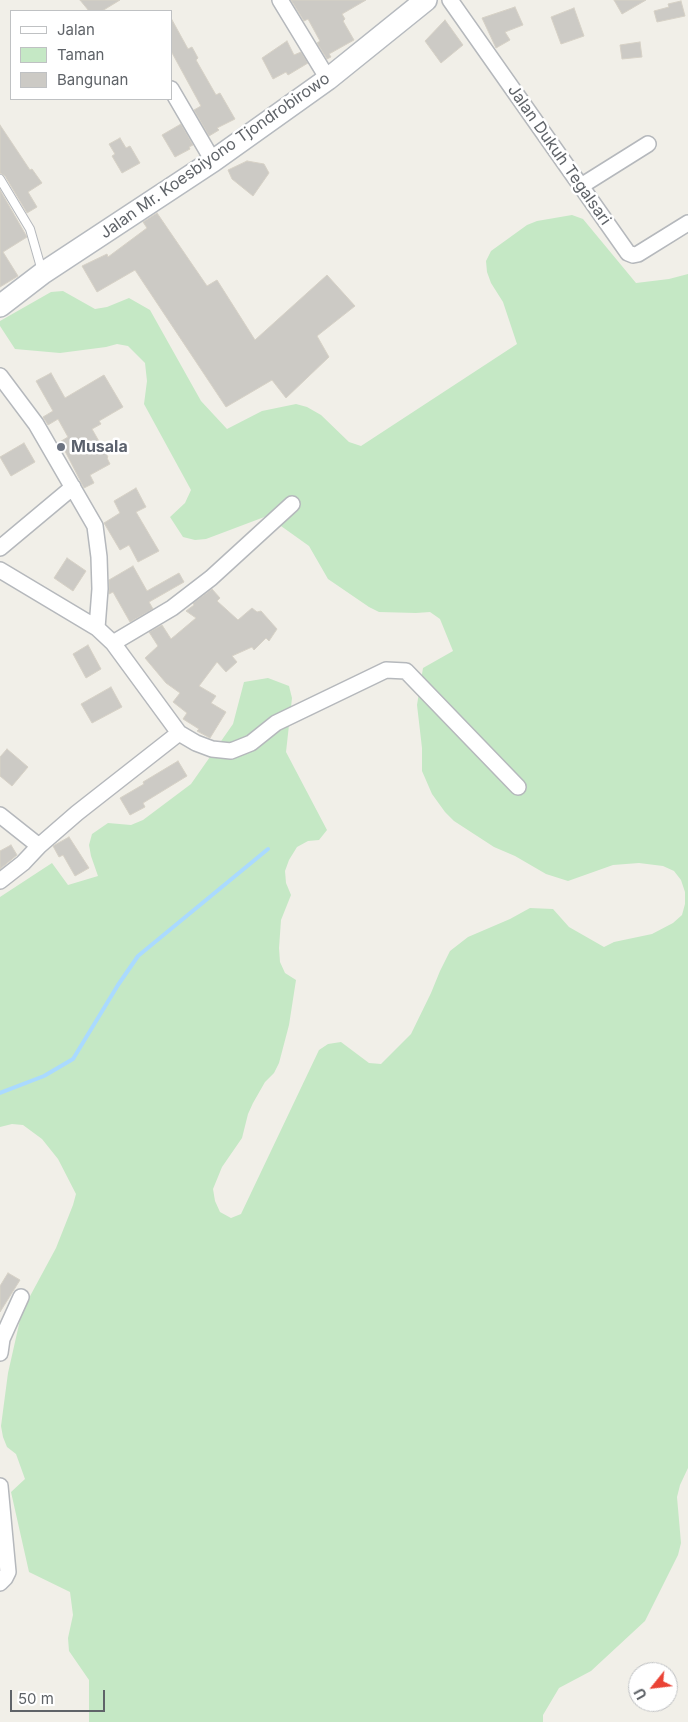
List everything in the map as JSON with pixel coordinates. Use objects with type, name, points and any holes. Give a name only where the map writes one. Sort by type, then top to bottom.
[{"type":"main road","name":"Jalan Mr. Koesbiyono Tjondrobirowo","points":[[0,306],[43,273],[213,161],[328,79],[426,0]]},
{"type":"street","points":[[280,0],[328,79]]},
{"type":"street","name":"Jalan Dukuh Tegalsari","points":[[450,0],[630,255],[638,254],[688,222]]},
{"type":"street","points":[[172,91],[213,161]]},
{"type":"street","points":[[581,186],[648,144]]},
{"type":"street","points":[[0,376],[36,424],[95,526],[99,573],[97,628]]},
{"type":"street","points":[[0,548],[73,487]]},
{"type":"street","points":[[113,643],[172,608],[211,578],[292,504]]},
{"type":"street","points":[[0,570],[97,628],[113,643],[179,733],[196,743],[212,749],[231,751],[251,743],[276,723],[386,670],[406,671],[518,787]]},
{"type":"street","points":[[0,881],[23,864],[39,846],[179,733]]},
{"type":"street","points":[[0,815],[39,846]]},
{"type":"street","points":[[0,1353],[2,1339],[21,1297]]},
{"type":"street","points":[[0,1486],[8,1572],[0,1583]]},
{"type":"lane","points":[[0,179],[30,229],[43,273]]},
{"type":"green space","points":[[572,215],[583,219],[636,283],[669,279],[688,274],[688,1468],[677,1497],[681,1543],[678,1555],[645,1621],[591,1671],[559,1688],[543,1715],[543,1722],[89,1722],[89,1680],[69,1651],[68,1638],[73,1615],[70,1592],[29,1572],[11,1492],[25,1479],[16,1454],[7,1447],[1,1426],[8,1373],[22,1311],[56,1248],[76,1194],[58,1159],[42,1139],[23,1125],[12,1124],[0,1127],[0,897],[52,863],[68,885],[98,876],[89,845],[92,834],[108,823],[131,825],[143,820],[191,784],[233,724],[244,682],[268,678],[289,686],[292,698],[286,752],[327,830],[319,840],[308,841],[297,847],[285,871],[286,883],[291,895],[281,920],[280,962],[285,973],[296,980],[289,1025],[279,1063],[253,1103],[242,1138],[222,1167],[213,1189],[215,1201],[220,1212],[231,1218],[241,1214],[319,1050],[328,1044],[341,1042],[369,1063],[381,1064],[411,1034],[450,951],[468,937],[530,908],[553,909],[569,927],[604,947],[614,942],[652,934],[673,923],[682,915],[685,904],[685,892],[681,880],[674,871],[663,866],[639,863],[613,865],[568,881],[546,874],[515,856],[494,847],[454,821],[432,794],[422,771],[422,748],[417,705],[423,668],[453,651],[440,619],[430,612],[379,612],[369,607],[328,579],[309,546],[267,516],[206,539],[195,540],[183,537],[170,517],[185,503],[191,490],[144,404],[147,381],[145,363],[128,346],[117,344],[60,353],[15,349],[0,326],[0,321],[51,292],[63,291],[95,309],[107,307],[129,298],[150,310],[201,401],[227,429],[262,411],[296,404],[307,407],[321,415],[349,442],[361,446],[517,344],[503,302],[491,283],[486,261],[491,251],[527,225],[537,221]]},
{"type":"building","points":[[80,0],[120,0],[104,10],[88,10]]},
{"type":"building","points":[[291,0],[366,0],[342,14],[345,19],[343,21],[354,40],[329,54],[331,57],[327,59],[317,43],[320,41],[308,19],[304,21]]},
{"type":"building","points":[[614,0],[646,0],[622,14]]},
{"type":"building","points":[[681,1],[685,16],[657,22],[654,11],[669,7],[668,4]]},
{"type":"building","points":[[515,7],[523,25],[505,32],[510,40],[496,48],[482,18]]},
{"type":"building","points":[[574,8],[584,36],[561,44],[551,17]]},
{"type":"building","points":[[172,20],[188,49],[192,47],[198,58],[196,60],[216,95],[220,93],[235,119],[217,128],[219,130],[209,136],[194,110],[201,106],[172,53]]},
{"type":"building","points":[[445,20],[463,45],[441,63],[425,41]]},
{"type":"building","points":[[287,41],[294,55],[301,52],[308,63],[288,75],[286,72],[273,79],[262,58]]},
{"type":"building","points":[[640,42],[642,57],[622,59],[620,45]]},
{"type":"building","points":[[181,124],[193,145],[189,147],[190,149],[175,157],[162,135]]},
{"type":"building","points":[[0,125],[30,170],[32,169],[42,183],[28,192],[37,207],[27,213],[5,176],[0,173]]},
{"type":"building","points":[[120,138],[126,148],[130,146],[140,163],[122,173],[112,156],[115,154],[109,144]]},
{"type":"building","points":[[247,161],[264,164],[269,173],[253,196],[232,179],[228,170]]},
{"type":"building","points":[[0,190],[27,237],[3,252],[18,276],[0,287]]},
{"type":"building","points":[[157,213],[207,286],[217,280],[255,340],[327,275],[355,306],[317,336],[329,357],[286,398],[272,380],[226,407],[135,270],[97,292],[82,266],[107,254],[108,257],[147,228],[143,222]]},
{"type":"building","points":[[51,373],[65,398],[104,375],[123,407],[99,421],[101,424],[92,429],[110,464],[90,475],[94,483],[84,488],[65,451],[63,452],[58,443],[68,437],[58,419],[48,425],[43,417],[53,411],[36,381]]},
{"type":"building","points":[[24,443],[35,462],[11,476],[0,457]]},
{"type":"building","points":[[136,488],[146,507],[136,512],[159,551],[138,562],[129,545],[120,550],[104,523],[120,513],[114,501]]},
{"type":"building","points":[[67,558],[86,571],[73,591],[54,578]]},
{"type":"building","points":[[133,566],[147,591],[179,573],[184,582],[149,602],[153,609],[130,622],[113,592],[109,594],[109,580]]},
{"type":"building","points":[[212,589],[220,598],[217,601],[238,620],[252,608],[257,612],[261,611],[277,629],[269,641],[266,638],[254,650],[252,647],[232,656],[237,662],[226,672],[217,662],[199,686],[216,696],[211,703],[226,712],[210,738],[197,731],[199,729],[183,719],[187,713],[173,702],[180,693],[166,683],[145,658],[158,646],[149,632],[162,625],[171,639],[196,618],[186,611],[194,605],[193,603]]},
{"type":"building","points":[[88,645],[101,669],[86,678],[73,654]]},
{"type":"building","points":[[111,687],[122,707],[92,723],[81,704]]},
{"type":"building","points":[[7,749],[28,767],[12,786],[0,776],[0,757]]},
{"type":"building","points":[[178,761],[187,776],[143,803],[145,807],[130,815],[120,798]]},
{"type":"building","points":[[69,837],[89,868],[75,876],[63,855],[59,857],[53,846]]},
{"type":"building","points":[[11,845],[17,855],[0,869],[0,851]]},
{"type":"building","points":[[8,1273],[20,1280],[0,1312],[0,1286]]},
{"type":"waterway","points":[[0,1093],[44,1076],[73,1059],[138,956],[268,849]]},
{"type":"place","name":"Musala","points":[[61,447]]}]
